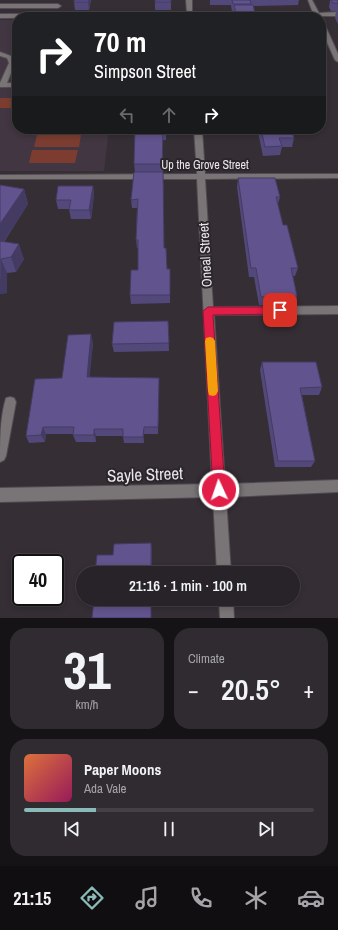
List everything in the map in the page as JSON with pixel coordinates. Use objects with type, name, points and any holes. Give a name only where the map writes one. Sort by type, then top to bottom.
[{"type":"street","points":[[56,12],[61,0]]},
{"type":"street","points":[[189,0],[190,12]]},
{"type":"street","points":[[310,0],[315,12]]},
{"type":"street","points":[[0,6],[58,6]]},
{"type":"street","points":[[326,15],[338,14]]},
{"type":"street","points":[[0,16],[12,16]]},
{"type":"street","points":[[326,34],[338,60]]},
{"type":"street","points":[[0,54],[10,57],[12,62],[1,85],[12,85]]},
{"type":"street","name":"Oneal Street","points":[[198,134],[224,566]]},
{"type":"street","name":"Up the Grove Street","points":[[0,177],[202,178],[338,176]]},
{"type":"street","points":[[208,311],[338,310]]},
{"type":"street","points":[[0,456],[10,402]]},
{"type":"street","name":"Sayle Street","points":[[0,495],[144,493],[338,486]]},
{"type":"street","points":[[226,606],[227,618]]},
{"type":"shaded area","points":[[0,20],[12,20],[12,134],[108,134],[104,171],[0,171]]},
{"type":"shaded area","points":[[0,98],[12,98],[12,108],[0,108]]},
{"type":"shaded area","points":[[37,135],[81,135],[79,147],[34,147]]},
{"type":"shaded area","points":[[32,150],[78,150],[75,163],[29,163]]},
{"type":"building","points":[[74,0],[89,0],[88,2],[74,2]]},
{"type":"building","points":[[155,0],[171,0],[171,2],[155,2]]},
{"type":"building","points":[[232,0],[250,0],[251,4],[233,4]]},
{"type":"building","points":[[331,0],[338,0],[338,3],[333,3]]},
{"type":"building","points":[[234,5],[253,5],[255,12],[236,12]]},
{"type":"building","points":[[135,134],[163,134],[162,164],[134,164]]},
{"type":"building","points":[[262,134],[293,134],[294,138],[279,138],[282,146],[265,147]]},
{"type":"building","points":[[134,172],[163,172],[164,248],[166,248],[167,269],[170,269],[170,295],[130,295],[131,270],[138,270],[138,240],[136,240],[138,199],[131,200]]},
{"type":"building","points":[[238,178],[275,178],[280,197],[276,197],[283,225],[287,225],[298,268],[291,268],[297,296],[261,297],[256,268],[251,268]]},
{"type":"building","points":[[0,185],[24,189],[0,224]]},
{"type":"building","points":[[58,186],[93,186],[89,210],[69,210],[71,200],[56,200]]},
{"type":"building","points":[[0,241],[19,244],[11,257],[1,259],[1,279],[0,279]]},
{"type":"building","points":[[168,321],[169,343],[112,344],[114,322]]},
{"type":"building","points":[[91,334],[87,377],[159,378],[158,427],[144,427],[143,437],[123,437],[123,429],[94,429],[94,435],[73,435],[74,427],[43,427],[41,435],[26,436],[35,379],[62,378],[68,335]]},
{"type":"building","points":[[262,362],[316,362],[322,387],[300,388],[315,461],[278,461]]},
{"type":"building","points":[[151,543],[151,566],[96,566],[97,555],[113,555],[114,544]]},
{"type":"building","points":[[93,606],[151,606],[151,618],[92,618]]},
{"type":"slow traffic","points":[[210,341],[213,391]]},
{"type":"route","points":[[219,490],[208,311],[280,310]]}]
